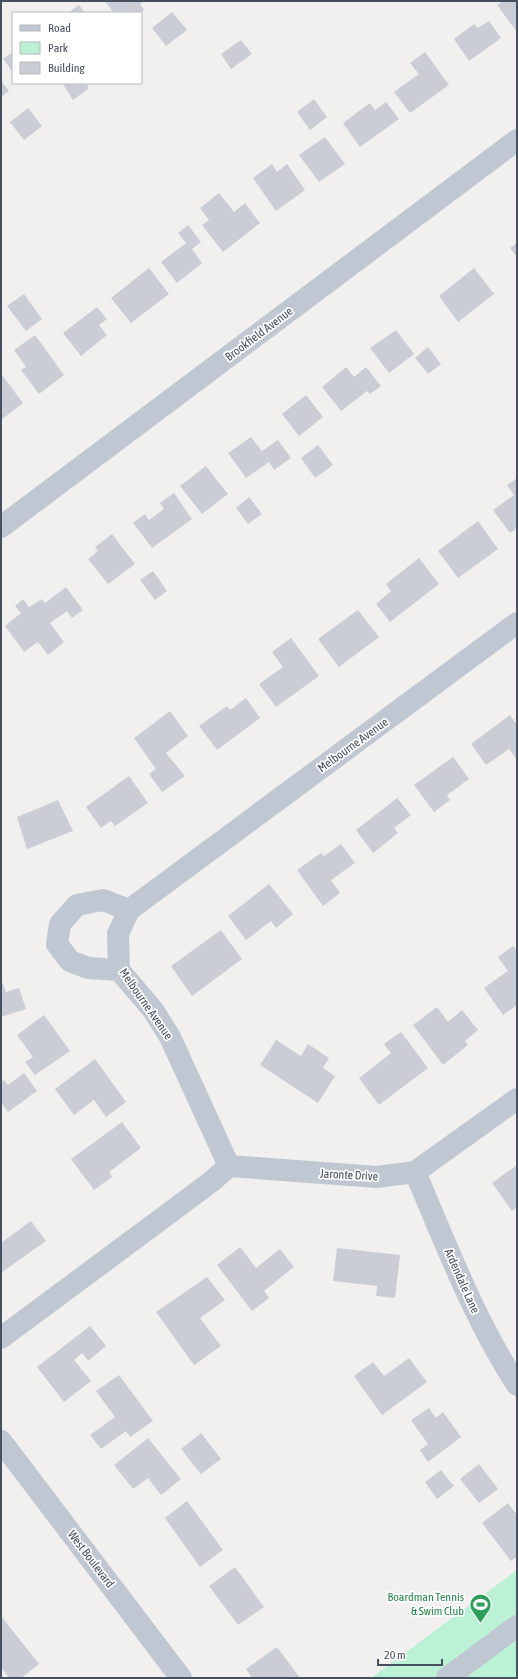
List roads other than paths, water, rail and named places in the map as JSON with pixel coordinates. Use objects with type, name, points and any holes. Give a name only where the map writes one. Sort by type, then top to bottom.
[{"type":"street","name":"Brookfield Avenue","points":[[1,527],[517,140]]},
{"type":"street","name":"Melbourne Avenue","points":[[229,1166],[170,1037],[153,1010],[119,970],[118,934],[129,910],[517,623]]},
{"type":"street","points":[[119,970],[88,968],[70,961],[57,944],[60,924],[77,905],[103,900],[129,910]]},
{"type":"street","name":"Jaronte Drive","points":[[229,1166],[377,1178],[415,1172],[517,1099]]},
{"type":"street","points":[[1,1338],[192,1196],[229,1166]]},
{"type":"street","name":"Ardendale Lane","points":[[415,1172],[477,1315],[495,1352],[517,1385]]},
{"type":"street","name":"West Boulevard","points":[[1,1441],[181,1678]]},
{"type":"street","points":[[446,1678],[517,1626]]},
{"type":"place","name":"Boardman Tennis & Swim Club","points":[[480,1624]]}]
